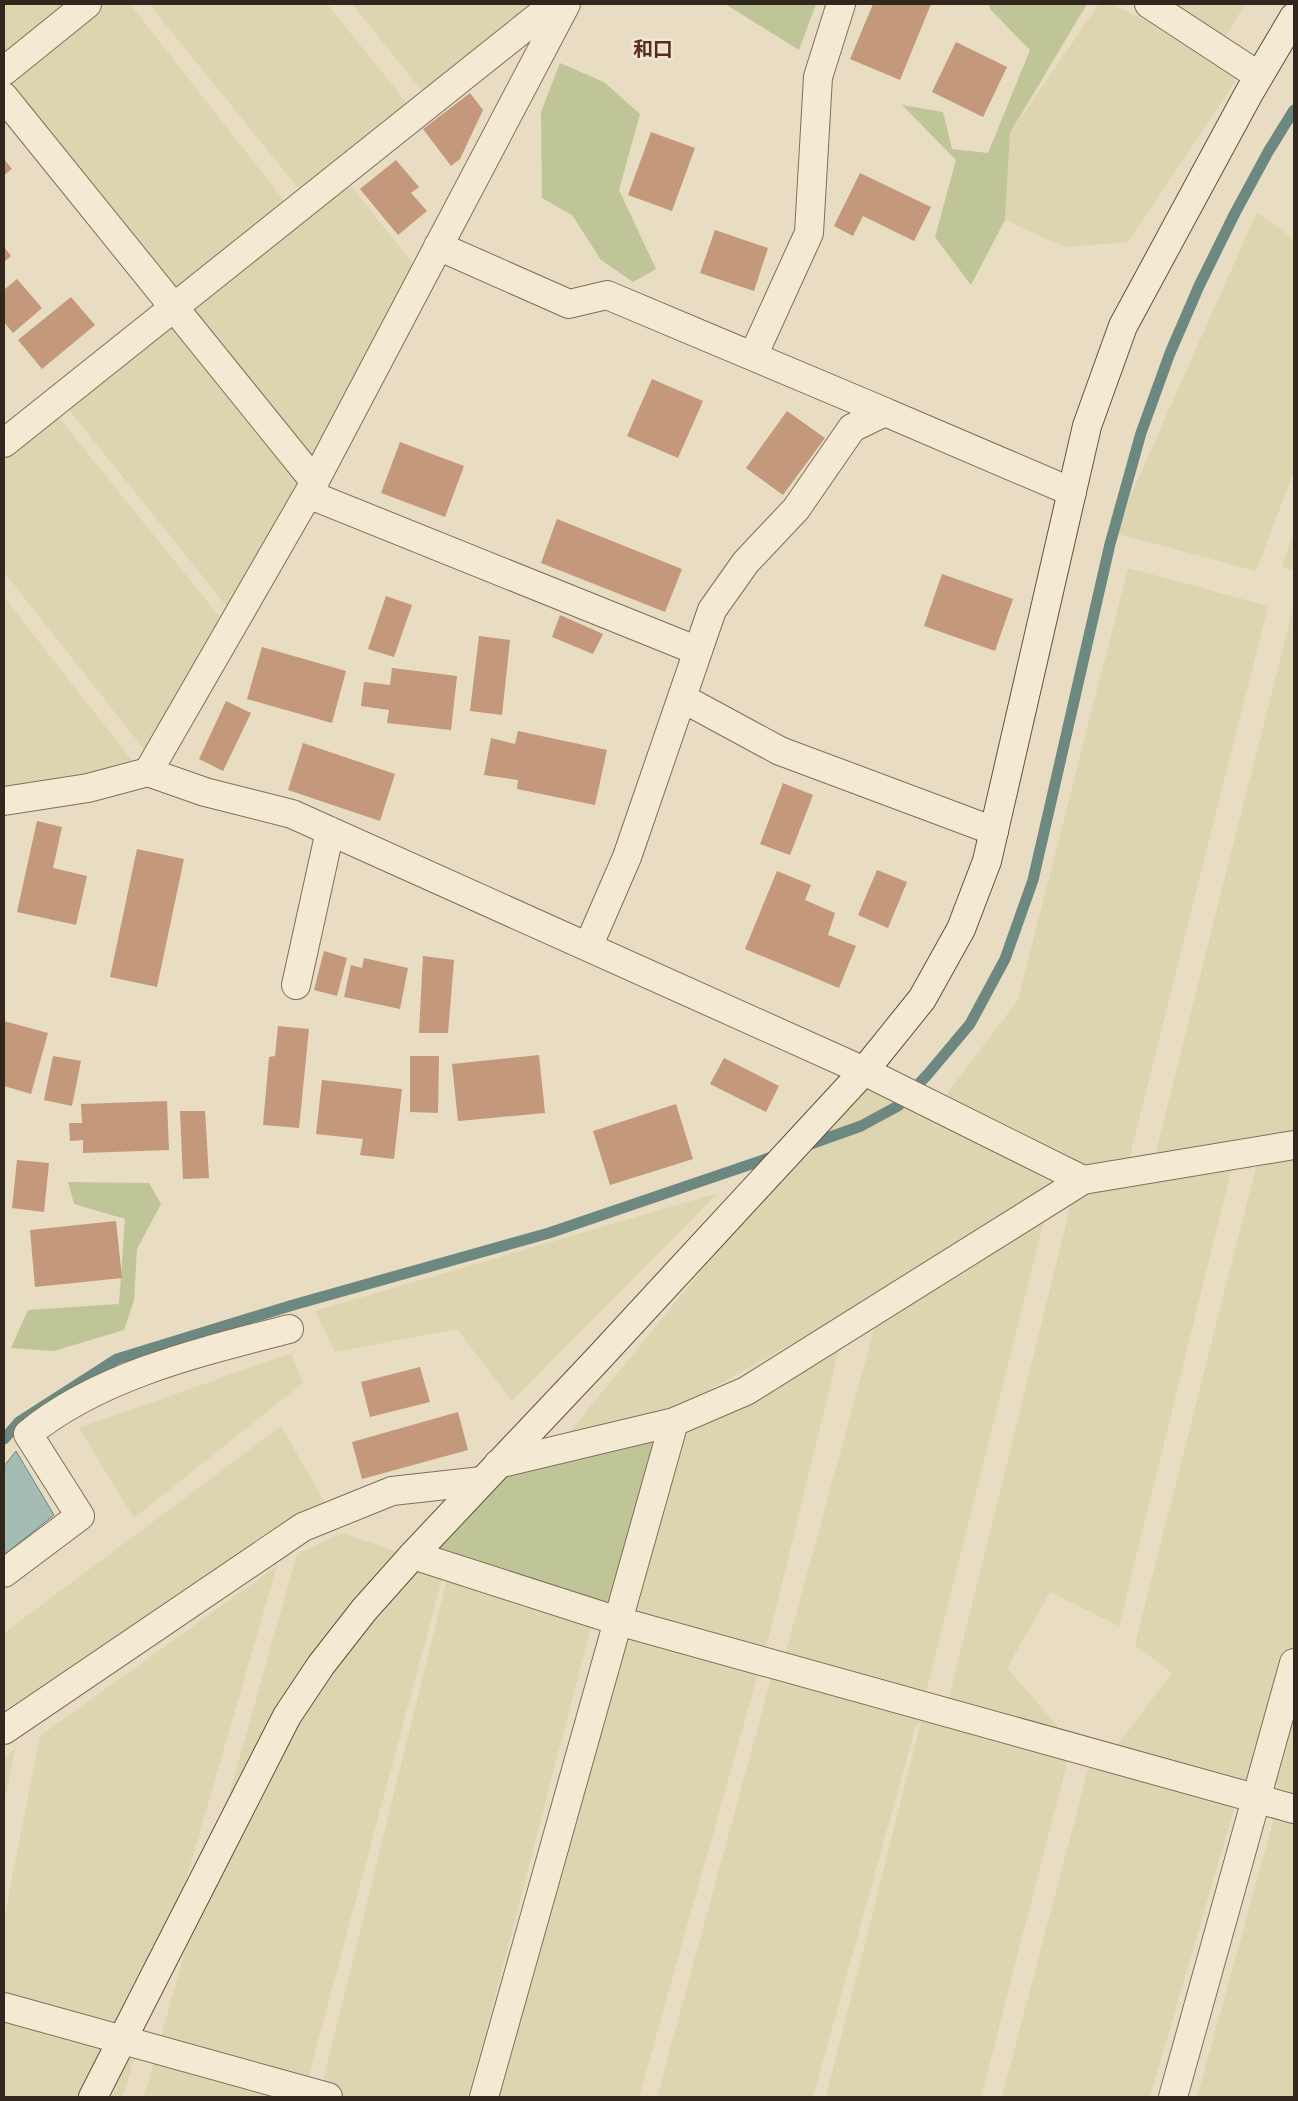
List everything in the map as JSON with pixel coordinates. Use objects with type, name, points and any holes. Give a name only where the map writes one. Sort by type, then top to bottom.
[{"type":"street","points":[[4,70],[87,4]]},
{"type":"street","points":[[4,443],[307,199],[554,4]]},
{"type":"street","points":[[148,772],[312,488],[566,4]]},
{"type":"street","points":[[753,356],[809,233],[818,77],[841,4]]},
{"type":"street","points":[[1150,4],[1259,76]]},
{"type":"street","points":[[93,2097],[287,1716],[321,1665],[359,1616],[413,1555],[864,1071],[922,999],[961,929],[987,861],[1087,426],[1123,326],[1172,233],[1294,17]]},
{"type":"street","points":[[4,97],[175,307],[312,488],[698,651]]},
{"type":"street","points":[[438,246],[569,304],[607,295],[1072,492]]},
{"type":"street","points":[[588,947],[627,857],[712,610],[746,562],[796,509],[852,428],[885,412]]},
{"type":"street","points":[[682,698],[780,751],[994,831]]},
{"type":"street","points":[[4,801],[88,788],[148,772],[205,792],[292,814],[864,1071],[1083,1180]]},
{"type":"street","points":[[296,986],[330,831]]},
{"type":"street","points":[[4,1730],[303,1527],[392,1491],[490,1473],[674,1422],[746,1391],[1083,1180],[1294,1145]]},
{"type":"street","points":[[4,1573],[80,1516],[28,1434],[46,1419],[96,1390],[192,1354],[288,1329]]},
{"type":"street","points":[[484,2097],[674,1422]]},
{"type":"street","points":[[413,1555],[618,1621],[1294,1809]]},
{"type":"street","points":[[1173,2097],[1294,1663]]},
{"type":"street","points":[[4,2007],[328,2097]]},
{"type":"shaded area","points":[[4,4],[130,4],[289,207],[173,297],[4,82]]},
{"type":"shaded area","points":[[149,4],[327,4],[415,113],[307,199]]},
{"type":"shaded area","points":[[352,4],[530,4],[536,11],[427,97]]},
{"type":"shaded area","points":[[1099,4],[1111,4],[1245,67],[1128,242],[1065,247],[1005,220],[1010,133]]},
{"type":"shaded area","points":[[1150,4],[1245,4],[1218,49]]},
{"type":"shaded area","points":[[347,181],[423,276],[319,475],[186,309]]},
{"type":"shaded area","points":[[1257,212],[1294,240],[1294,471],[1256,571],[1114,533]]},
{"type":"shaded area","points":[[174,320],[312,488],[236,618],[66,406]]},
{"type":"shaded area","points":[[56,414],[227,626],[154,762],[4,572],[4,455]]},
{"type":"shaded area","points":[[1294,531],[1294,571],[1282,567]]},
{"type":"shaded area","points":[[1128,568],[1268,606],[1126,1171],[1235,1155],[1119,1626],[1050,1592],[1007,1668],[1086,1759],[943,1722],[1076,1184],[937,1107],[1018,1000]]},
{"type":"shaded area","points":[[4,597],[137,767],[4,800]]},
{"type":"shaded area","points":[[1294,604],[1294,1133],[1152,1167]]},
{"type":"shaded area","points":[[864,1071],[1064,1191],[634,1432],[554,1451]]},
{"type":"shaded area","points":[[1294,1145],[1294,1641],[1249,1798],[1106,1760],[1172,1673],[1135,1645],[1260,1151]]},
{"type":"shaded area","points":[[718,1193],[512,1401],[457,1329],[335,1352],[315,1311]]},
{"type":"shaded area","points":[[1049,1201],[918,1725],[916,1725],[813,2097],[657,2097],[773,1672],[780,1673],[880,1307]]},
{"type":"shaded area","points":[[844,1329],[763,1661],[618,1621],[686,1417]]},
{"type":"shaded area","points":[[291,1353],[303,1383],[134,1518],[79,1428]]},
{"type":"shaded area","points":[[281,1426],[325,1503],[10,1726],[4,1719],[4,1633]]},
{"type":"shaded area","points":[[341,1533],[445,1568],[303,2097],[144,2097],[297,1554]]},
{"type":"shaded area","points":[[277,1566],[123,2097],[4,2097],[4,1919],[40,1736]]},
{"type":"shaded area","points":[[448,1575],[594,1615],[469,2097],[319,2097]]},
{"type":"shaded area","points":[[615,1622],[761,1663],[639,2097],[492,2097]]},
{"type":"shaded area","points":[[1294,1663],[1294,1809],[1257,1799]]},
{"type":"shaded area","points":[[922,1718],[1068,1759],[981,2097],[826,2097]]},
{"type":"shaded area","points":[[15,1749],[4,1805],[4,1759]]},
{"type":"shaded area","points":[[1089,1766],[1235,1806],[1150,2097],[1002,2097]]},
{"type":"shaded area","points":[[1277,1808],[1294,1812],[1294,2097],[1197,2097]]},
{"type":"green space","points":[[725,4],[816,4],[799,50]]},
{"type":"green space","points":[[989,4],[1087,4],[1010,133],[1005,220],[971,285],[935,237],[956,160],[902,105],[943,112],[952,149],[988,153],[1030,50],[990,9]]},
{"type":"green space","points":[[560,63],[604,82],[640,114],[619,190],[656,269],[633,282],[601,260],[572,215],[542,198],[541,112]]},
{"type":"green space","points":[[68,1182],[149,1183],[161,1204],[137,1249],[134,1300],[124,1330],[54,1351],[11,1348],[28,1310],[119,1304],[125,1219],[74,1204]]},
{"type":"green space","points":[[669,1439],[618,1621],[413,1555],[498,1464]]},
{"type":"water","points":[[16,1451],[54,1515],[4,1555],[4,1466]]},
{"type":"building","points":[[873,4],[931,4],[900,80],[850,59]]},
{"type":"building","points":[[956,42],[1007,67],[983,117],[932,92]]},
{"type":"building","points":[[470,93],[483,110],[460,159],[451,166],[423,129]]},
{"type":"building","points":[[651,132],[695,148],[672,211],[628,195]]},
{"type":"building","points":[[4,159],[12,169],[4,175]]},
{"type":"building","points":[[396,160],[419,187],[411,193],[427,211],[398,235],[360,189]]},
{"type":"building","points":[[860,173],[931,207],[914,241],[863,216],[853,236],[834,226]]},
{"type":"building","points":[[715,230],[768,248],[754,291],[700,273]]},
{"type":"building","points":[[4,247],[11,256],[4,262]]},
{"type":"building","points":[[17,279],[42,308],[13,333],[4,322],[4,290]]},
{"type":"building","points":[[71,297],[95,325],[42,369],[18,340]]},
{"type":"building","points":[[652,379],[703,401],[678,458],[627,436]]},
{"type":"building","points":[[787,411],[825,438],[783,495],[746,468]]},
{"type":"building","points":[[400,442],[464,466],[445,517],[381,493]]},
{"type":"building","points":[[557,519],[682,569],[665,612],[541,563]]},
{"type":"building","points":[[942,574],[1013,599],[995,651],[924,626]]},
{"type":"building","points":[[386,596],[412,605],[394,657],[368,649]]},
{"type":"building","points":[[560,615],[603,634],[593,654],[552,637]]},
{"type":"building","points":[[479,636],[510,640],[502,715],[470,711]]},
{"type":"building","points":[[262,647],[346,671],[332,723],[247,699]]},
{"type":"building","points":[[392,668],[457,676],[451,730],[387,723],[389,710],[361,706],[364,682],[390,685]]},
{"type":"building","points":[[226,701],[251,713],[223,771],[199,759]]},
{"type":"building","points":[[518,731],[607,750],[595,805],[517,789],[518,780],[484,775],[491,738],[515,744]]},
{"type":"building","points":[[303,743],[395,774],[380,821],[288,790]]},
{"type":"building","points":[[783,783],[813,795],[790,855],[760,844]]},
{"type":"building","points":[[37,821],[62,827],[53,868],[87,876],[76,925],[17,912]]},
{"type":"building","points":[[137,849],[184,859],[157,987],[110,977]]},
{"type":"building","points":[[877,870],[907,882],[888,928],[858,915]]},
{"type":"building","points":[[777,871],[811,885],[805,900],[835,913],[828,935],[856,946],[839,988],[745,949]]},
{"type":"building","points":[[324,951],[347,958],[337,996],[314,990]]},
{"type":"building","points":[[423,956],[454,960],[448,1033],[419,1033]]},
{"type":"building","points":[[364,958],[408,968],[400,1009],[344,997],[351,965],[362,968]]},
{"type":"building","points":[[4,1021],[48,1033],[31,1094],[4,1086]]},
{"type":"building","points":[[278,1026],[309,1029],[299,1128],[263,1125],[269,1057],[275,1056]]},
{"type":"building","points":[[539,1055],[545,1113],[458,1121],[452,1064]]},
{"type":"building","points":[[53,1056],[81,1061],[72,1106],[44,1100]]},
{"type":"building","points":[[410,1056],[439,1056],[438,1113],[410,1112]]},
{"type":"building","points":[[724,1058],[779,1086],[766,1112],[710,1084]]},
{"type":"building","points":[[322,1080],[402,1089],[394,1159],[360,1155],[363,1139],[316,1134]]},
{"type":"building","points":[[167,1101],[169,1150],[83,1153],[83,1140],[70,1141],[69,1123],[82,1123],[81,1104]]},
{"type":"building","points":[[676,1104],[693,1159],[610,1185],[593,1131]]},
{"type":"building","points":[[180,1111],[205,1111],[209,1178],[183,1179]]},
{"type":"building","points":[[17,1160],[49,1163],[44,1212],[12,1208]]},
{"type":"building","points":[[116,1221],[122,1278],[35,1287],[30,1230]]},
{"type":"building","points":[[420,1367],[430,1402],[370,1417],[361,1382]]},
{"type":"building","points":[[458,1412],[468,1450],[362,1479],[352,1442]]},
{"type":"waterway","points":[[805,1146],[861,1126],[898,1106],[970,1024],[1005,959],[1033,880],[1110,544],[1141,433],[1170,353],[1199,286],[1235,213],[1268,152],[1294,110]]},
{"type":"waterway","points":[[4,1439],[19,1422],[117,1359],[293,1305],[549,1233],[775,1156]]},
{"type":"district","name":"和口","points":[[653,49]]}]
